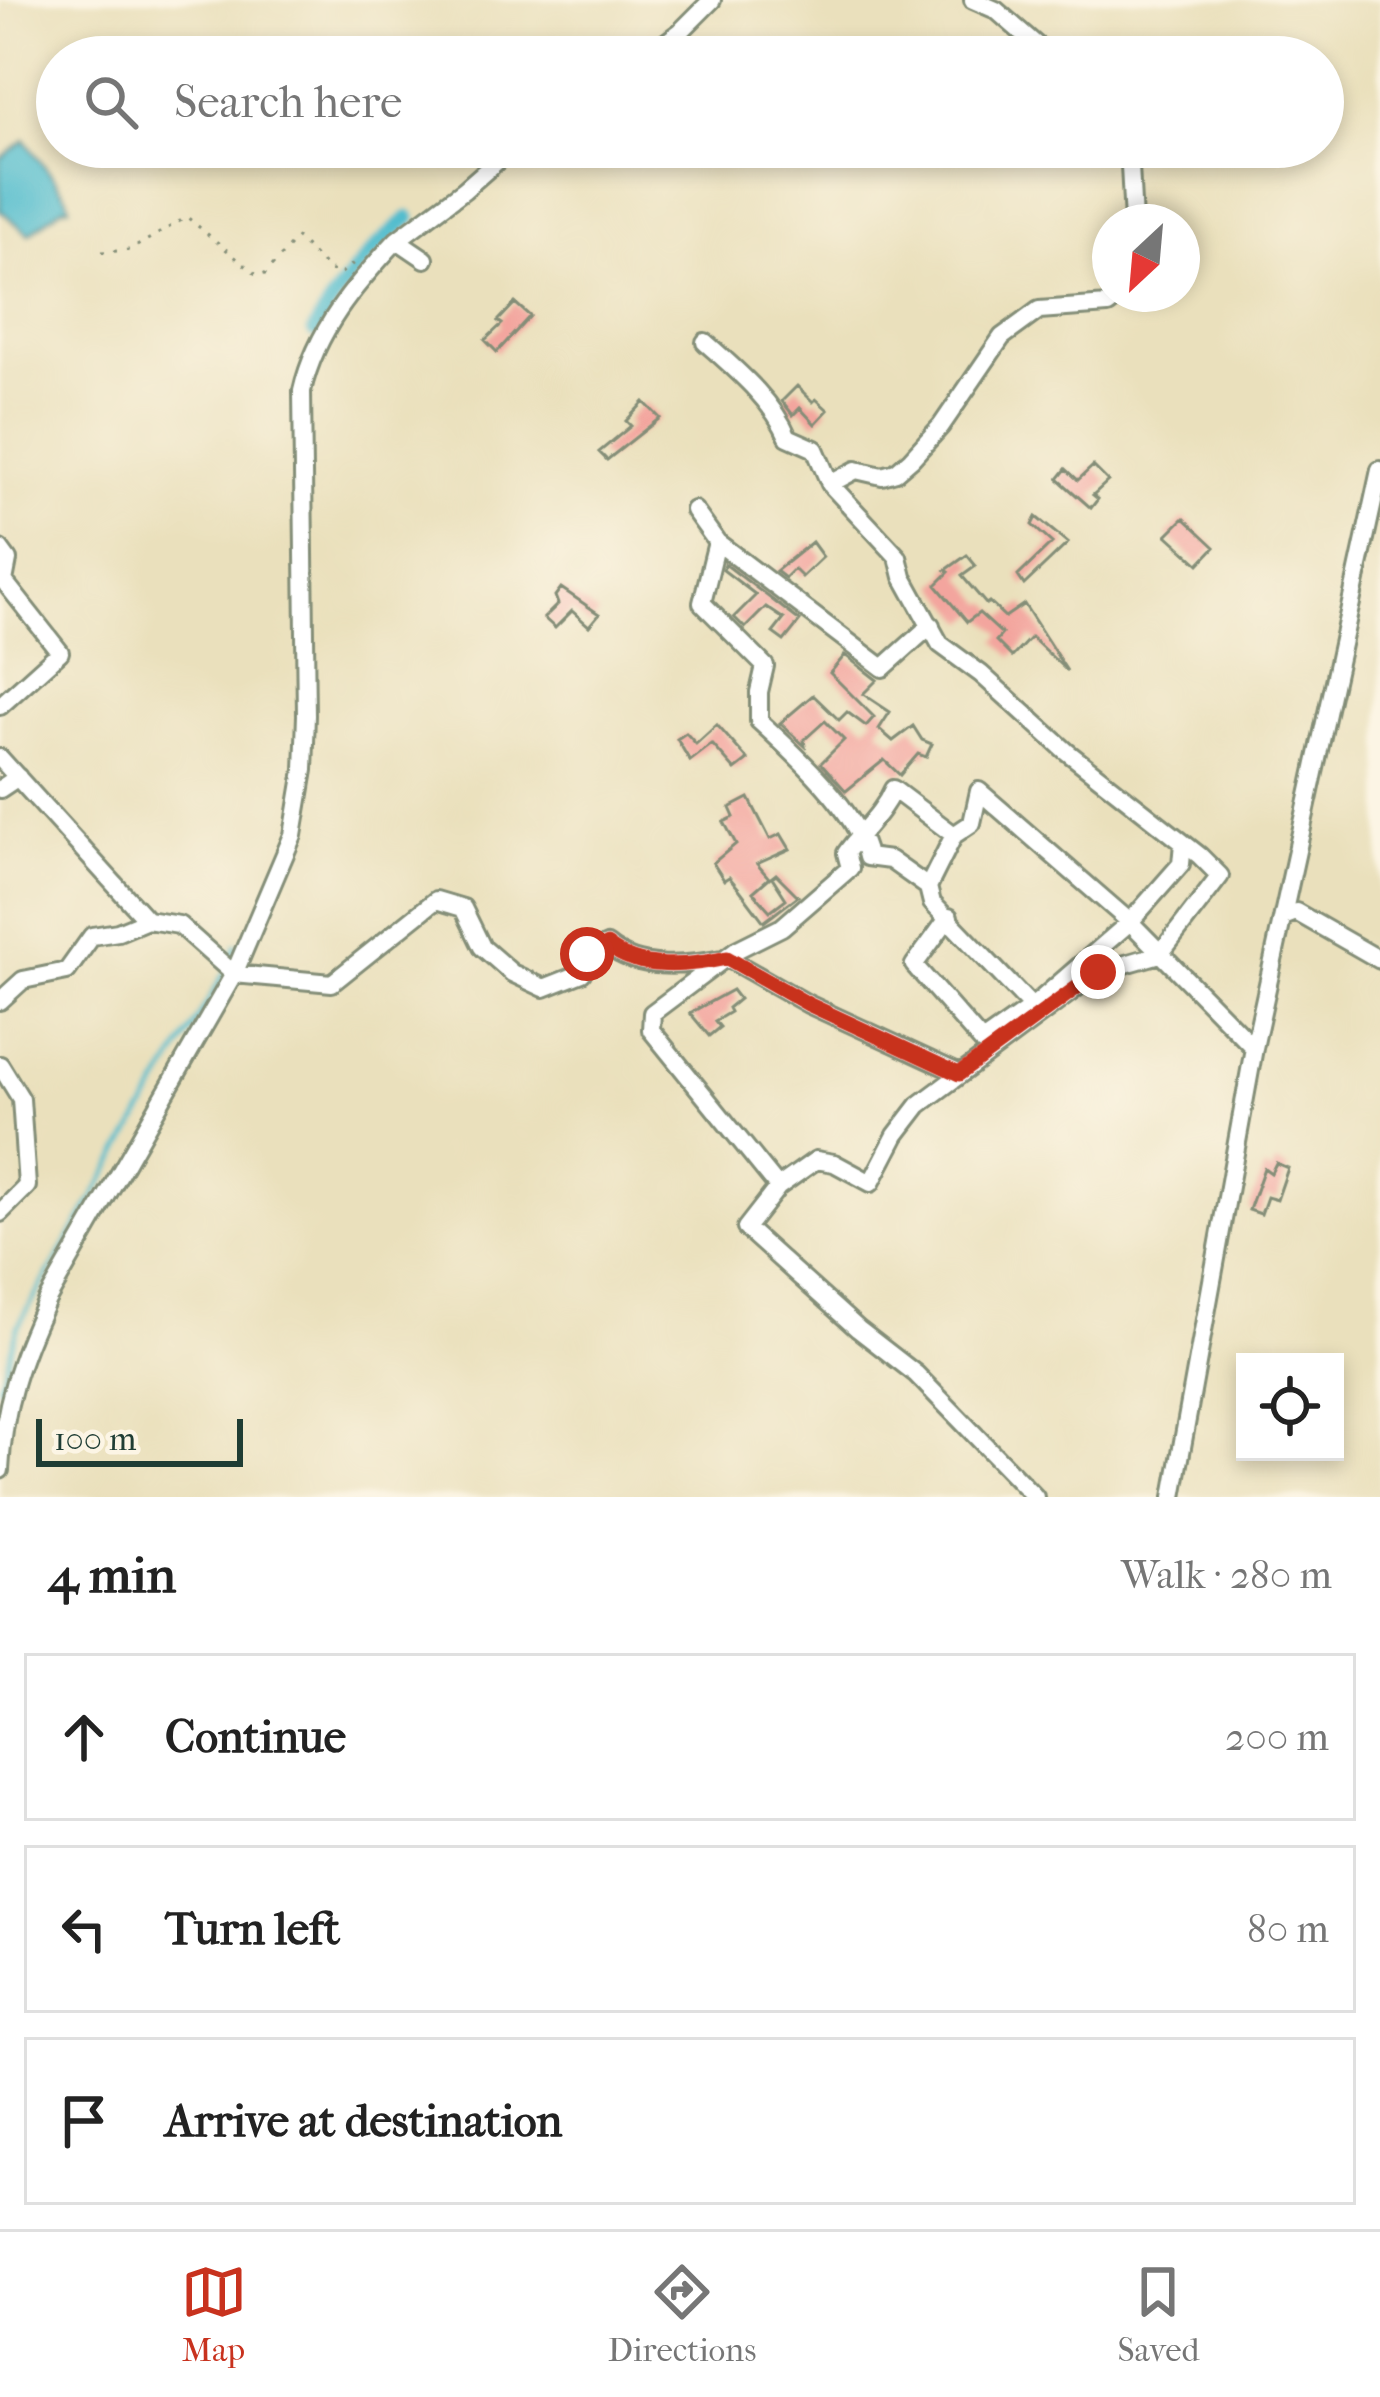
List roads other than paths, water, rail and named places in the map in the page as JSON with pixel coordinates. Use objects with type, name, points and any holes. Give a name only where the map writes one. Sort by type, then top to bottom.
[{"type":"street","points":[[674,36],[712,0]]},
{"type":"street","points":[[973,0],[996,10],[1026,36]]},
{"type":"street","points":[[0,1470],[8,1397],[20,1357],[287,857],[304,770],[306,550],[299,416],[314,350],[328,324],[397,240],[489,168]]},
{"type":"street","points":[[1130,168],[1132,204]]},
{"type":"street","points":[[397,240],[425,259]]},
{"type":"street","points":[[830,484],[856,470],[882,476],[896,472],[941,426],[1002,337],[1039,310],[1092,305]]},
{"type":"street","points":[[705,342],[740,374],[782,423],[788,437],[815,449],[830,484],[898,557],[903,577],[940,644],[1220,876],[1160,954],[1098,972],[919,1106],[896,1135],[871,1183],[834,1162],[816,1160],[778,1187],[746,1228],[858,1329],[916,1374],[1035,1497]]},
{"type":"street","points":[[1172,1497],[1254,1048],[1380,470]]},
{"type":"street","points":[[694,510],[717,542],[883,668],[931,625]]},
{"type":"street","points":[[717,542],[702,603],[766,665],[759,721],[830,794],[859,834],[868,857],[890,860],[928,887],[932,903],[1032,1007]]},
{"type":"street","points":[[1363,547],[1380,564]]},
{"type":"street","points":[[0,549],[8,560],[4,580],[60,652],[0,706]]},
{"type":"street","points":[[0,758],[147,920]]},
{"type":"street","points":[[0,789],[18,777]]},
{"type":"street","points":[[778,1187],[651,1030],[652,1013],[727,958],[782,927],[850,868],[846,854],[883,812],[893,789],[954,835]]},
{"type":"street","points":[[928,887],[954,835],[972,823],[979,791],[1130,922],[1254,1048]]},
{"type":"street","points":[[949,917],[914,965],[982,1042],[1032,1007],[1130,922],[1181,864],[1183,843]]},
{"type":"street","points":[[0,1000],[23,980],[67,971],[92,936],[147,920],[178,926],[229,970],[332,983],[436,900],[463,908],[482,947],[512,973],[544,988],[582,973],[587,954],[607,945],[620,956],[684,967],[727,958],[808,1004],[959,1074]]},
{"type":"street","points":[[1283,917],[1296,912],[1380,960]]},
{"type":"street","points":[[0,1065],[21,1100],[27,1186],[0,1213]]},
{"type":"water","points":[[25,140],[36,155],[36,168],[46,168],[70,206],[29,234],[0,210],[0,159]]},
{"type":"waterway","points":[[314,331],[356,270],[409,218]]},
{"type":"waterway","points":[[229,961],[236,945]]},
{"type":"waterway","points":[[0,1387],[18,1326],[225,972]]}]
